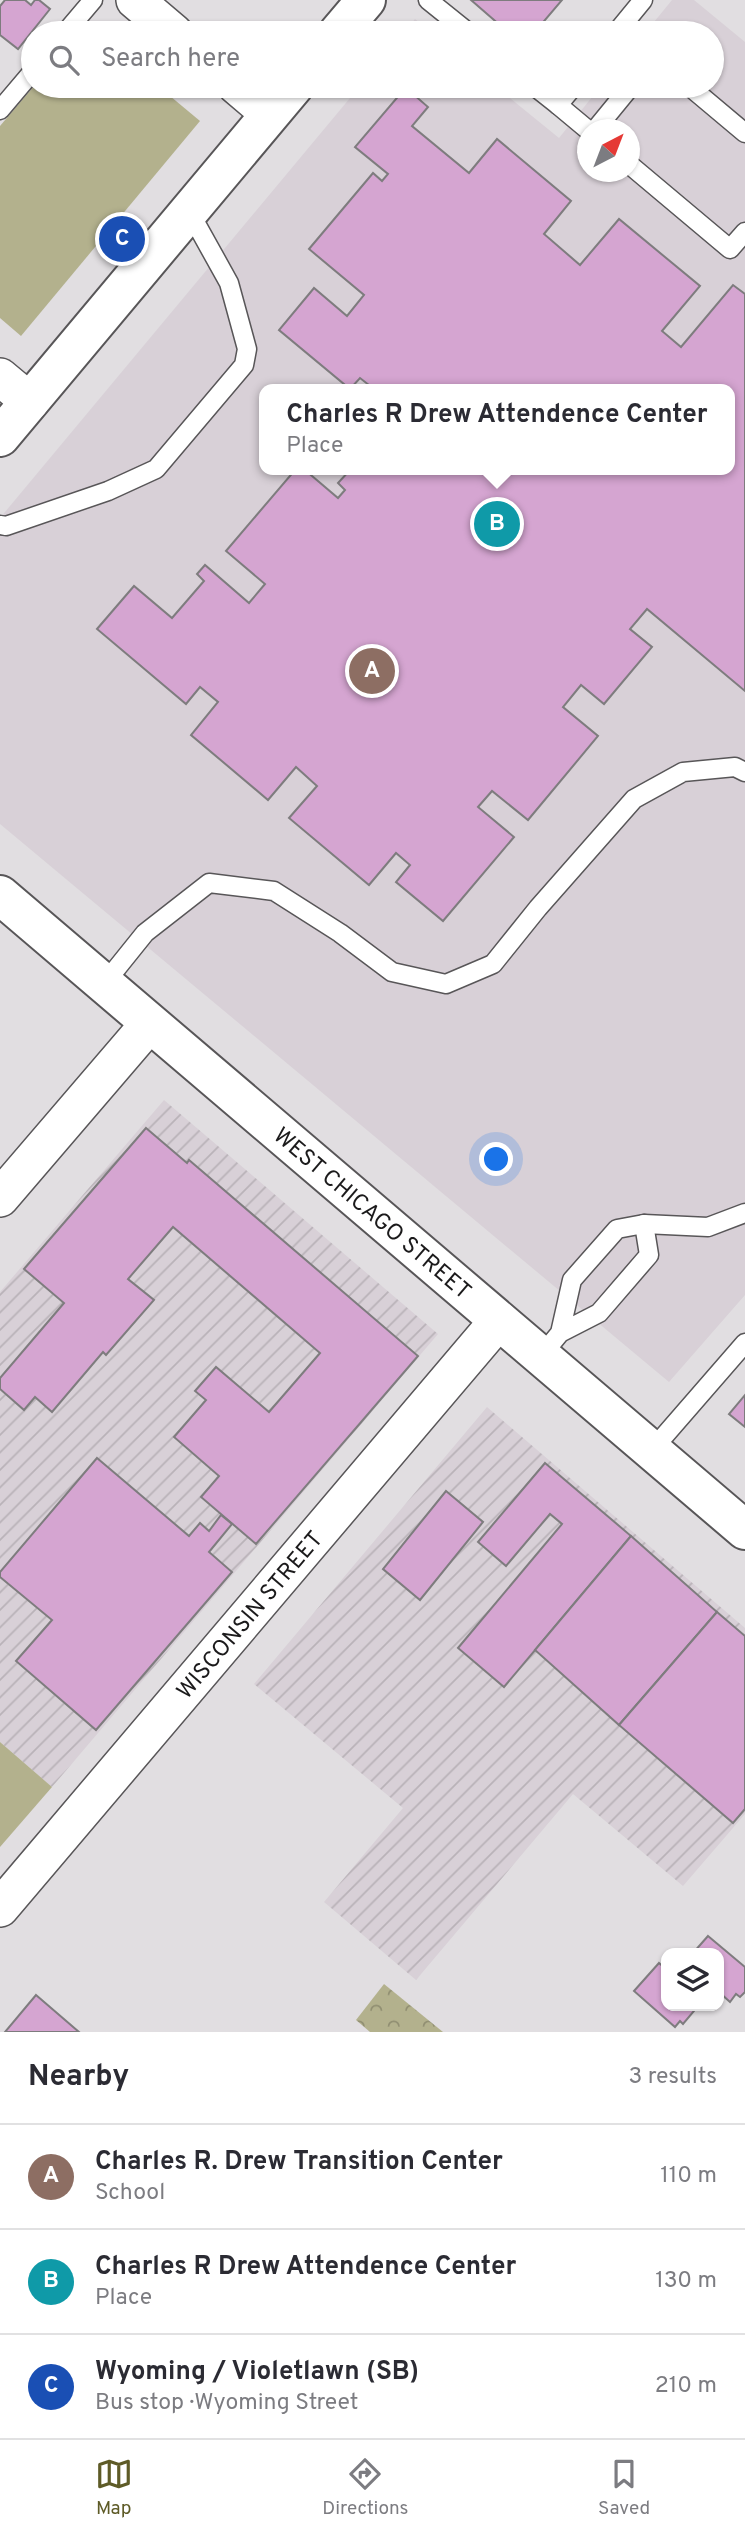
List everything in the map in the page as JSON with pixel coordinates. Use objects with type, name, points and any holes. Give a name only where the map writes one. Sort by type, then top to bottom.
[{"type":"street","points":[[135,0],[160,21]]},
{"type":"street","points":[[348,21],[366,0]]},
{"type":"street","points":[[0,437],[282,100]]},
{"type":"street","points":[[0,377],[30,402]]},
{"type":"street","name":"WEST CHICAGO STREET","points":[[0,895],[499,1320],[551,1344],[652,1450],[745,1530]]},
{"type":"street","points":[[0,1198],[150,1023]]},
{"type":"street","name":"WISCONSIN STREET","points":[[0,1908],[499,1320]]},
{"type":"lane","points":[[75,21],[93,0]]},
{"type":"lane","points":[[428,0],[454,21]]},
{"type":"lane","points":[[626,21],[643,0]]},
{"type":"lane","points":[[0,110],[21,85]]},
{"type":"lane","points":[[549,98],[577,121]]},
{"type":"lane","points":[[558,105],[564,98]]},
{"type":"lane","points":[[604,119],[621,98]]},
{"type":"lane","points":[[703,98],[745,133]]},
{"type":"lane","points":[[640,174],[730,249],[745,232]]},
{"type":"lane","points":[[0,525],[5,526],[108,491],[156,469],[244,365],[247,349],[229,284],[189,211]]},
{"type":"lane","points":[[104,984],[145,933],[209,883],[274,891],[340,933],[392,972],[446,984],[493,964],[538,908],[635,799],[683,772],[735,767],[745,772]]},
{"type":"lane","points":[[551,1344],[572,1280],[617,1229],[645,1224],[708,1227],[745,1213]]},
{"type":"lane","points":[[551,1344],[599,1313],[649,1255],[645,1224]]},
{"type":"lane","points":[[652,1450],[745,1343]]},
{"type":"shaded area","points":[[672,0],[694,0],[720,21],[655,21]]},
{"type":"shaded area","points":[[724,25],[745,42],[745,1295],[669,1382],[0,824],[0,518],[350,98],[510,98],[559,138],[591,98],[724,98]]},
{"type":"shaded area","points":[[164,1100],[438,1334],[52,1787],[0,1742],[0,1292]]},
{"type":"shaded area","points":[[487,1407],[745,1628],[745,1814],[683,1886],[573,1794],[416,1980],[324,1902],[403,1808],[254,1684]]},
{"type":"green space","points":[[24,98],[172,98],[200,121],[21,336],[0,318],[0,126]]},
{"type":"green space","points":[[0,1742],[52,1787],[0,1847]]},
{"type":"green space","points":[[384,1984],[443,2032],[370,2032],[356,2020]]},
{"type":"building","points":[[5,0],[25,0],[31,5],[35,0],[39,0],[50,9],[40,21],[21,21],[21,45],[18,49],[0,35],[0,6]]},
{"type":"building","points":[[471,0],[562,0],[544,21],[495,21]]},
{"type":"building","points":[[397,98],[418,98],[428,107],[412,126],[469,173],[497,139],[571,201],[544,234],[580,265],[619,219],[700,286],[662,331],[681,347],[733,285],[745,294],[745,691],[647,609],[630,629],[652,647],[604,704],[581,685],[563,707],[598,736],[528,820],[492,791],[478,807],[514,837],[443,921],[396,882],[410,865],[396,853],[369,885],[289,818],[317,786],[296,767],[268,800],[191,735],[218,702],[200,687],[186,704],[97,629],[134,586],[172,618],[204,581],[197,574],[205,565],[249,603],[265,584],[226,551],[291,475],[311,475],[338,498],[345,490],[338,483],[345,475],[735,475],[735,384],[368,384],[360,378],[355,384],[344,384],[279,330],[314,288],[347,316],[364,295],[309,249],[373,173],[382,181],[388,174],[355,147]]},
{"type":"building","points":[[146,1128],[187,1163],[189,1160],[418,1356],[256,1544],[201,1497],[219,1476],[174,1437],[206,1400],[195,1391],[216,1367],[269,1412],[320,1353],[173,1227],[128,1279],[154,1300],[106,1355],[103,1352],[52,1412],[35,1397],[24,1410],[0,1389],[0,1378],[64,1303],[24,1269]]},
{"type":"building","points":[[745,1395],[745,1427],[729,1414]]},
{"type":"building","points":[[97,1458],[189,1536],[200,1523],[209,1531],[221,1515],[232,1524],[209,1552],[232,1572],[96,1730],[16,1661],[52,1620],[0,1577],[0,1572]]},
{"type":"building","points":[[545,1463],[631,1536],[504,1687],[458,1648],[562,1524],[550,1514],[506,1566],[478,1542]]},
{"type":"building","points":[[446,1491],[483,1522],[420,1600],[383,1569]]},
{"type":"building","points":[[631,1536],[717,1612],[619,1725],[535,1650]]},
{"type":"building","points":[[717,1612],[745,1636],[745,1809],[733,1823],[619,1725]]},
{"type":"building","points":[[708,1936],[722,1948],[697,1948]]},
{"type":"building","points":[[724,1949],[745,1967],[745,1992],[740,1997],[736,1994],[730,2002],[724,1997]]},
{"type":"building","points":[[659,1963],[661,2011],[694,2011],[683,2024],[680,2021],[675,2027],[634,1991]]},
{"type":"building","points":[[36,1995],[79,2032],[5,2032]]},
{"type":"place","name":"Wyoming / Violetlawn (SB)","points":[[122,239]]},
{"type":"place","name":"Charles R Drew Attendence Center","points":[[497,524]]},
{"type":"place","name":"Charles R. Drew Transition Center","points":[[372,671]]}]
